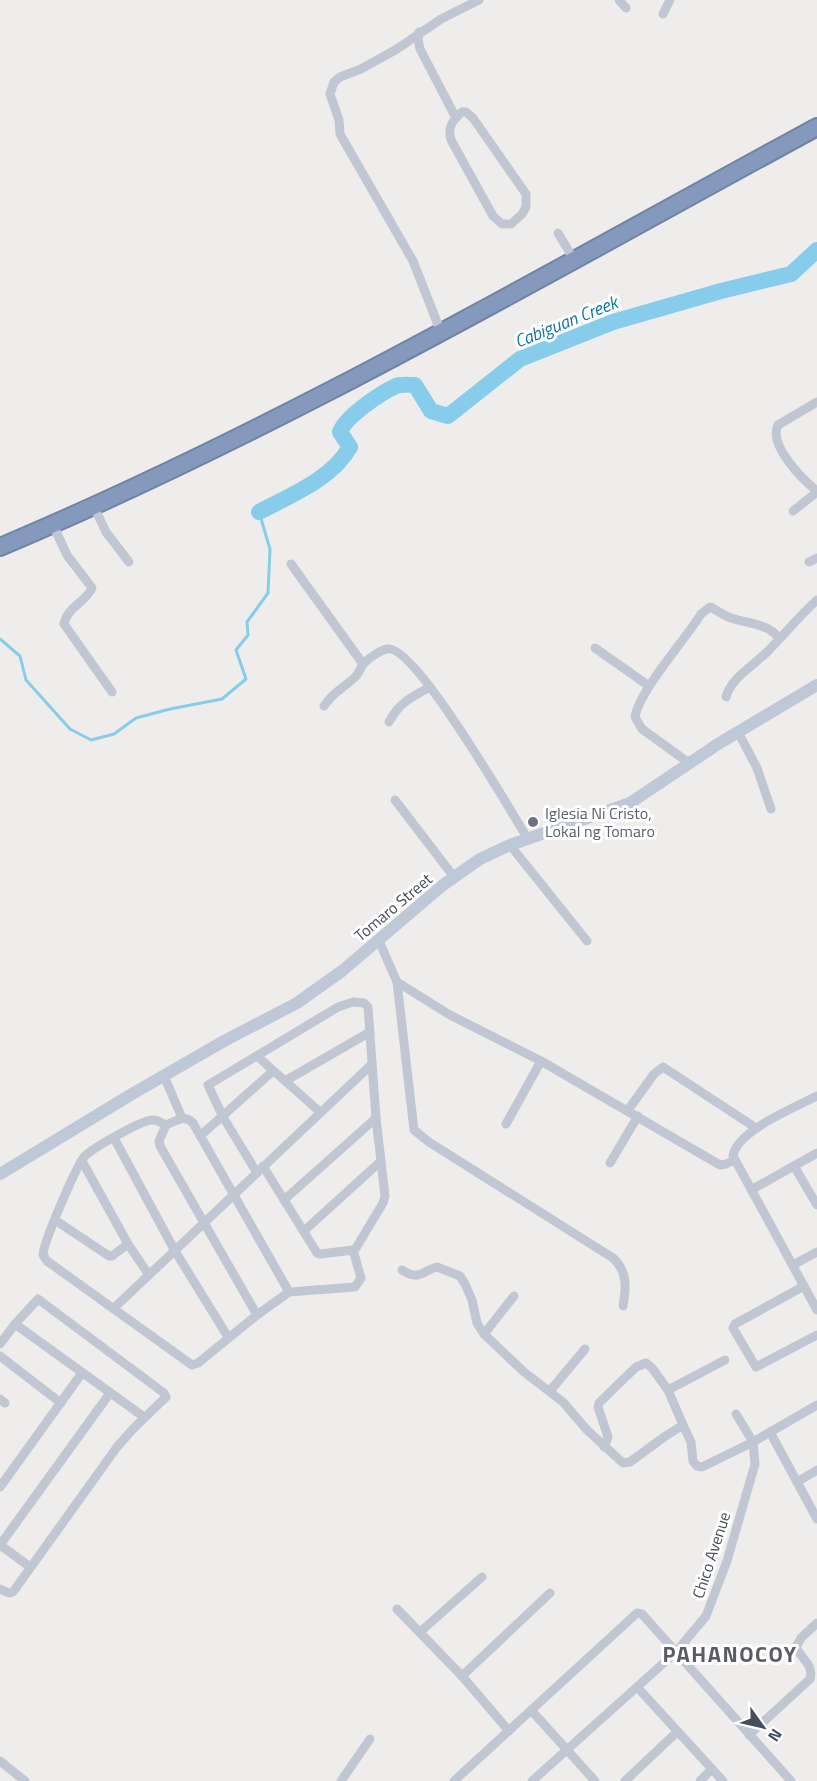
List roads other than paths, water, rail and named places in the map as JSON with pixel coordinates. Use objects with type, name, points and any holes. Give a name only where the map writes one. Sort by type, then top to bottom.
[{"type":"highway","points":[[0,555],[95,510],[149,490],[292,417],[817,127]]},
{"type":"highway","points":[[576,262],[817,138]]},
{"type":"highway","points":[[0,548],[55,528]]},
{"type":"street","points":[[442,335],[413,261],[340,134],[339,120],[330,94],[331,86],[340,77],[397,49],[419,32],[478,0]]},
{"type":"street","points":[[619,0],[626,8]]},
{"type":"street","points":[[663,14],[670,0]]},
{"type":"street","points":[[419,32],[420,49],[456,118]]},
{"type":"street","points":[[462,112],[470,115],[525,190],[526,207],[519,218],[511,224],[502,224],[493,216],[451,140],[449,133],[451,124],[456,118],[462,112]]},
{"type":"street","points":[[558,233],[576,262]]},
{"type":"street","points":[[793,511],[817,492],[781,452],[775,431],[778,425],[817,402]]},
{"type":"street","points":[[95,510],[106,532],[129,562]]},
{"type":"street","points":[[55,528],[67,555],[92,588],[90,593],[67,613],[64,624],[112,692]]},
{"type":"street","points":[[291,564],[363,664]]},
{"type":"street","points":[[726,697],[729,687],[817,600]]},
{"type":"street","points":[[689,763],[642,729],[634,717],[649,686],[705,609],[710,607],[732,618],[763,626],[779,638]]},
{"type":"street","points":[[595,648],[649,686]]},
{"type":"street","points":[[324,706],[334,692],[354,679],[363,664],[386,649],[393,649],[419,671],[469,741],[528,839]]},
{"type":"street","name":"Tomaro Street","points":[[0,1174],[224,1041],[297,1003],[342,971],[454,877],[480,859],[510,845],[630,803],[689,763],[817,684]]},
{"type":"street","points":[[388,722],[406,699],[430,687]]},
{"type":"street","points":[[738,732],[757,768],[771,809]]},
{"type":"street","points":[[396,800],[454,877]]},
{"type":"street","points":[[510,845],[587,941]]},
{"type":"street","points":[[379,941],[397,982],[414,1130],[429,1142],[613,1258],[624,1271],[626,1293],[623,1306]]},
{"type":"street","points":[[397,982],[450,1015],[541,1061],[720,1164],[735,1160]]},
{"type":"street","points":[[166,1125],[155,1120],[139,1122],[91,1151],[82,1161],[43,1252],[45,1259],[192,1365],[198,1363],[228,1337],[289,1292],[355,1287],[361,1278],[353,1250],[383,1203],[385,1196],[371,1065],[368,1007],[364,1003],[353,1002],[318,1018],[208,1085],[223,1117],[284,1200],[314,1249],[320,1254],[353,1250]]},
{"type":"street","points":[[285,1081],[369,1032]]},
{"type":"street","points":[[257,1056],[320,1112]]},
{"type":"street","points":[[506,1124],[541,1061]]},
{"type":"street","points":[[114,1308],[371,1065]]},
{"type":"street","points":[[628,1110],[654,1074],[663,1067],[756,1128]]},
{"type":"street","points":[[200,1136],[273,1071]]},
{"type":"street","points":[[164,1076],[182,1118]]},
{"type":"street","points":[[817,1096],[747,1134],[734,1148],[733,1156],[817,1310]]},
{"type":"street","points":[[610,1162],[638,1116]]},
{"type":"street","points":[[257,1315],[160,1146],[159,1141],[166,1125],[182,1118],[189,1119],[289,1292]]},
{"type":"street","points":[[284,1200],[376,1118]]},
{"type":"street","points":[[114,1138],[175,1251],[228,1337]]},
{"type":"street","points":[[751,1190],[817,1153]]},
{"type":"street","points":[[82,1161],[149,1275]]},
{"type":"street","points":[[304,1231],[381,1161]]},
{"type":"street","points":[[794,1166],[817,1205]]},
{"type":"street","points":[[56,1220],[109,1256],[129,1244]]},
{"type":"street","points":[[793,1265],[817,1251]]},
{"type":"street","points":[[402,1270],[411,1276],[417,1276],[436,1267],[460,1276],[470,1294],[477,1323],[484,1334],[524,1371],[563,1402],[604,1447],[623,1463],[630,1462],[684,1425]]},
{"type":"street","points":[[804,1286],[735,1324],[733,1328],[756,1367],[817,1335]]},
{"type":"street","points":[[484,1334],[514,1296]]},
{"type":"street","points":[[0,1344],[4,1331],[15,1324],[38,1299],[164,1393],[166,1397],[117,1447],[13,1592],[9,1593],[0,1589]]},
{"type":"street","points":[[15,1324],[144,1417]]},
{"type":"street","points":[[550,1391],[585,1349]]},
{"type":"street","points":[[0,1356],[61,1403]]},
{"type":"street","points":[[668,1390],[725,1360]]},
{"type":"street","points":[[604,1447],[608,1437],[598,1407],[599,1403],[636,1367],[646,1363],[668,1390],[691,1442],[693,1461],[699,1467],[753,1442],[817,1405]]},
{"type":"street","points":[[0,1487],[82,1373]]},
{"type":"street","points":[[30,1567],[0,1545],[110,1394]]},
{"type":"street","points":[[736,1414],[753,1442]]},
{"type":"street","points":[[770,1432],[817,1519]]},
{"type":"street","name":"Chico Avenue","points":[[532,1781],[676,1652],[706,1616],[727,1561],[755,1464],[753,1442]]},
{"type":"street","points":[[797,1482],[817,1470]]},
{"type":"street","points":[[420,1632],[482,1577]]},
{"type":"street","points":[[462,1676],[549,1593]]},
{"type":"street","points":[[398,1609],[462,1676],[509,1731]]},
{"type":"street","points":[[454,1781],[637,1612],[642,1614],[791,1781]]},
{"type":"street","points":[[749,1736],[810,1679],[810,1666],[796,1647],[801,1638],[817,1623]]},
{"type":"street","points":[[638,1688],[723,1781]]},
{"type":"street","points":[[531,1710],[595,1781]]},
{"type":"street","points":[[625,1781],[677,1732]]},
{"type":"street","points":[[341,1781],[370,1739]]},
{"type":"street","points":[[0,1761],[25,1781]]},
{"type":"street","points":[[699,1781],[712,1769]]},
{"type":"waterway","name":"Cabiguan Creek","points":[[259,512],[310,485],[333,468],[350,447],[340,432],[349,419],[396,386],[415,385],[431,411],[448,416],[520,359],[613,322],[721,291],[791,274],[817,250]]},
{"type":"waterway","name":"Cabiguan Creek","points":[[0,639],[20,656],[26,680],[70,729],[91,740],[114,734],[136,718],[222,699],[246,679],[236,650],[248,635],[247,622],[268,593],[270,549],[259,512]]},
{"type":"place","name":"Iglesia Ni Cristo, Lokal ng Tomaro","points":[[533,822]]},
{"type":"district","name":"PAHANOCOY","points":[[730,1654]]}]
